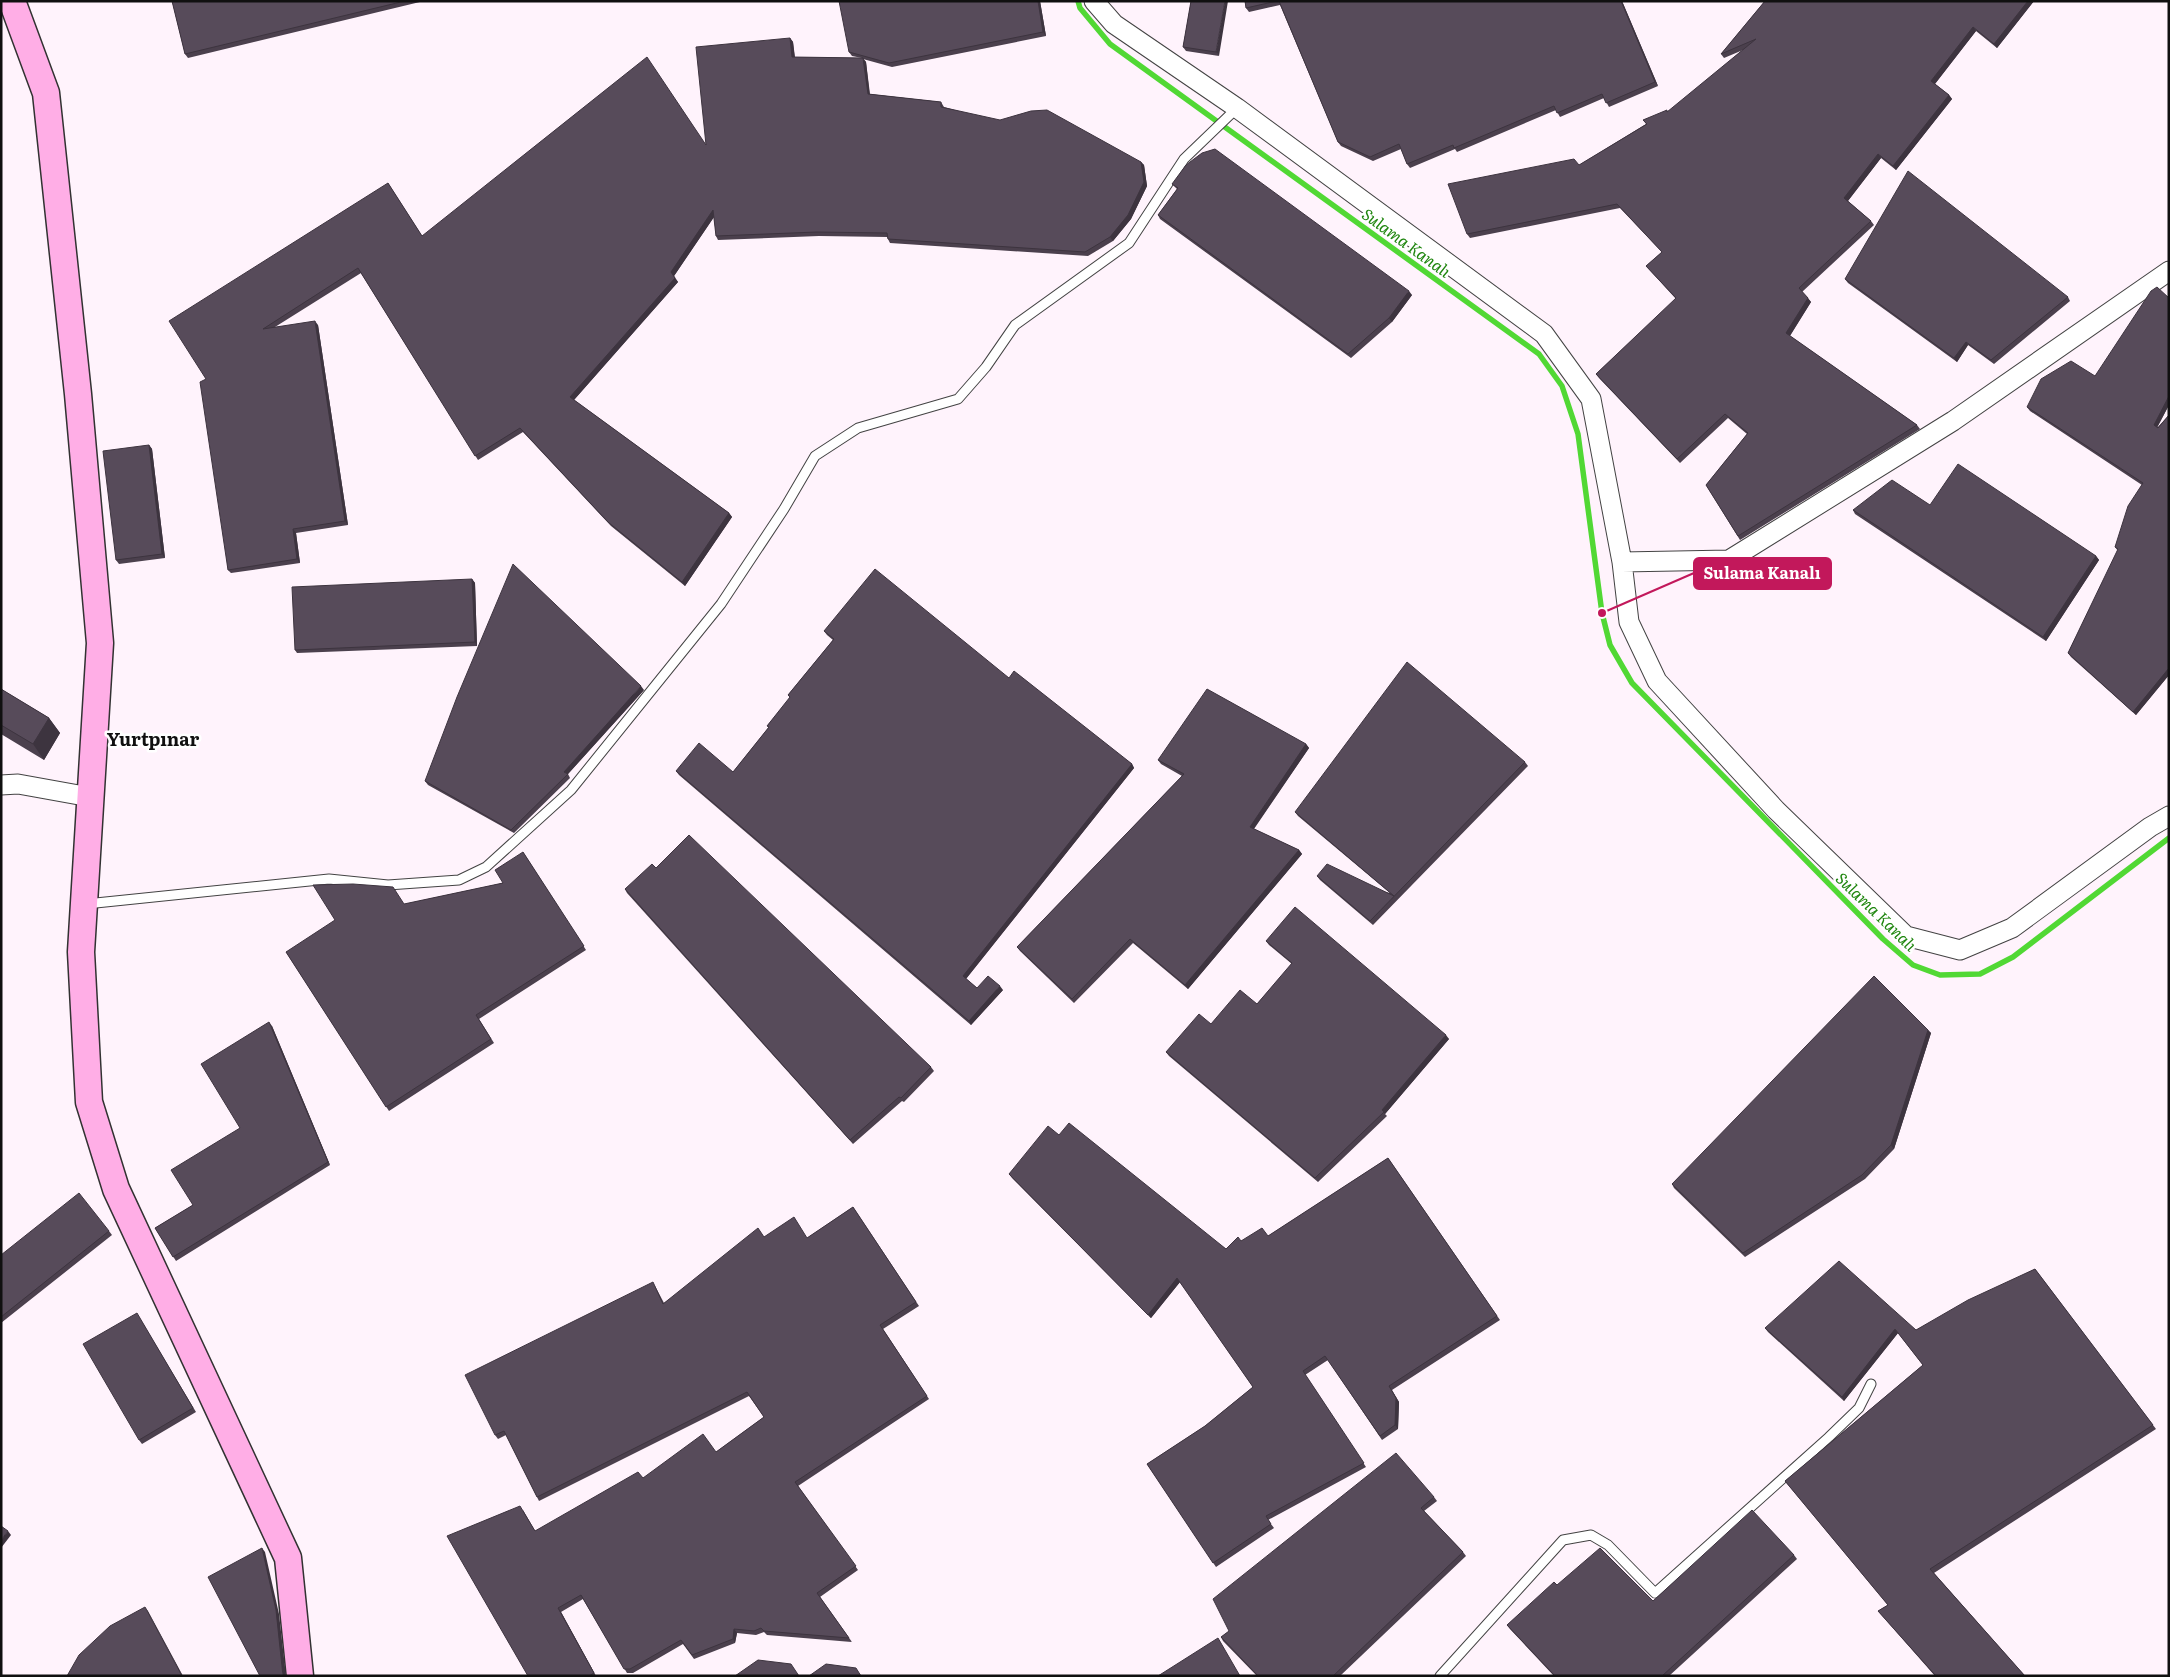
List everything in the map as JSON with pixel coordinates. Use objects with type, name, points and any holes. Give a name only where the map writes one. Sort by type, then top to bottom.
[{"type":"street","points":[[12,1],[46,93],[78,394],[100,643],[81,952],[89,1102],[116,1188],[288,1558],[300,1676]]},
{"type":"street","points":[[1094,1],[1114,24],[1236,108],[1544,334],[1591,399],[1622,562],[1628,622],[1657,681],[1776,810],[1906,936],[1960,950],[2012,928],[2150,827],[2169,816]]},
{"type":"street","points":[[1622,562],[1729,560],[1953,421],[2169,271]]},
{"type":"street","points":[[1,786],[18,784],[90,797]]},
{"type":"lane","points":[[84,905],[329,879],[388,885],[459,880],[486,867],[571,790],[721,604],[784,509],[815,456],[858,428],[958,399],[986,367],[1015,325],[1129,242],[1184,159],[1236,108]]},
{"type":"lane","points":[[1440,1676],[1563,1540],[1591,1535],[1608,1545],[1655,1593],[1859,1408],[1871,1384]]},
{"type":"building","points":[[172,1],[405,1],[185,54]]},
{"type":"building","points":[[839,1],[1038,1],[1043,32],[889,63],[849,52]]},
{"type":"building","points":[[1191,1],[1225,1],[1216,52],[1183,47]]},
{"type":"building","points":[[1245,1],[1277,1],[1246,8]]},
{"type":"building","points":[[1279,1],[1621,1],[1655,82],[1606,103],[1602,94],[1557,113],[1554,106],[1454,148],[1453,145],[1407,164],[1399,144],[1370,157],[1338,142]]},
{"type":"building","points":[[1765,1],[2028,1],[1994,44],[1973,27],[1931,81],[1949,95],[1893,166],[1878,154],[1844,198],[1871,221],[1799,288],[1808,298],[1786,333],[1917,425],[1738,536],[1706,485],[1748,433],[1725,414],[1677,459],[1596,374],[1676,298],[1646,266],[1662,252],[1617,204],[1467,234],[1448,184],[1574,159],[1579,165],[1647,124],[1643,120],[1667,110],[1667,112],[1756,39],[1721,54]]},
{"type":"building","points":[[790,38],[792,57],[863,58],[868,94],[941,102],[941,107],[1000,120],[1031,111],[1047,110],[1141,162],[1144,182],[1128,215],[1110,237],[1085,252],[888,239],[887,233],[817,232],[716,236],[713,210],[671,272],[675,278],[570,397],[729,513],[682,582],[608,522],[520,428],[475,456],[358,268],[263,329],[315,321],[345,521],[293,529],[297,559],[228,570],[200,382],[206,379],[169,321],[388,183],[422,236],[647,57],[706,145],[696,47]]},
{"type":"building","points":[[1215,149],[1409,291],[1389,318],[1348,354],[1158,215],[1178,188],[1172,184],[1186,165],[1202,153]]},
{"type":"building","points":[[1908,171],[2068,297],[1991,360],[1966,342],[1954,358],[1845,279]]},
{"type":"building","points":[[2157,287],[2169,298],[2169,396],[2154,425],[2158,428],[2169,415],[2169,668],[2133,712],[2068,653],[2118,549],[2115,547],[2128,506],[2143,483],[2027,407],[2041,379],[2071,361],[2095,376],[2151,291]]},
{"type":"building","points":[[149,445],[162,554],[116,560],[103,451]]},
{"type":"building","points":[[1958,464],[2096,556],[2043,637],[1853,510],[1892,480],[1930,505]]},
{"type":"building","points":[[513,564],[641,686],[564,772],[568,774],[511,830],[425,781],[457,697]]},
{"type":"building","points":[[875,569],[1009,678],[1014,671],[1132,764],[963,976],[977,988],[988,976],[1000,986],[969,1021],[676,771],[699,743],[733,772],[769,727],[767,726],[790,697],[788,695],[834,639],[824,631]]},
{"type":"building","points":[[472,579],[475,642],[295,650],[292,587]]},
{"type":"building","points":[[1407,662],[1525,762],[1370,921],[1317,876],[1327,864],[1394,896],[1295,812]]},
{"type":"building","points":[[1,689],[49,718],[33,744],[1,725]]},
{"type":"building","points":[[1207,689],[1306,744],[1250,827],[1299,850],[1185,985],[1130,939],[1072,999],[1017,947],[1184,774],[1158,760]]},
{"type":"building","points":[[689,835],[931,1067],[901,1098],[899,1097],[850,1140],[625,889],[652,864],[656,868]]},
{"type":"building","points":[[523,852],[584,946],[476,1015],[491,1039],[386,1107],[286,952],[335,920],[313,885],[353,884],[393,887],[404,904],[503,883],[495,870]]},
{"type":"building","points":[[1295,907],[1446,1035],[1382,1110],[1384,1112],[1315,1178],[1166,1052],[1199,1014],[1211,1024],[1240,990],[1257,1004],[1292,963],[1266,941]]},
{"type":"building","points":[[1874,976],[1928,1030],[1891,1145],[1862,1175],[1743,1253],[1672,1184]]},
{"type":"building","points":[[269,1022],[328,1162],[173,1257],[155,1228],[193,1205],[171,1170],[240,1128],[201,1064]]},
{"type":"building","points":[[1069,1123],[1226,1249],[1238,1237],[1241,1241],[1262,1228],[1268,1236],[1388,1158],[1497,1316],[1389,1386],[1396,1398],[1395,1425],[1380,1436],[1325,1356],[1303,1371],[1364,1463],[1266,1516],[1271,1524],[1213,1563],[1147,1464],[1205,1426],[1253,1387],[1177,1278],[1148,1315],[1009,1174],[1048,1126],[1059,1135]]},
{"type":"building","points":[[79,1193],[109,1231],[1,1317],[1,1255]]},
{"type":"building","points":[[853,1207],[916,1302],[880,1325],[927,1396],[795,1482],[856,1566],[817,1593],[849,1638],[764,1631],[761,1628],[754,1631],[734,1629],[733,1639],[692,1655],[681,1640],[630,1669],[624,1669],[581,1595],[558,1608],[594,1673],[589,1676],[528,1676],[447,1536],[520,1506],[535,1531],[638,1472],[643,1478],[703,1434],[716,1452],[764,1417],[747,1392],[537,1497],[504,1431],[495,1435],[465,1375],[653,1282],[663,1304],[758,1228],[764,1237],[794,1217],[807,1238]]},
{"type":"building","points":[[1839,1261],[1916,1330],[1968,1300],[2035,1269],[2153,1425],[1930,1569],[2025,1676],[1936,1676],[1878,1611],[1888,1605],[1785,1481],[1923,1365],[1895,1329],[1842,1397],[1765,1328]]},
{"type":"building","points":[[137,1313],[193,1408],[139,1440],[83,1344]]},
{"type":"building","points":[[1396,1453],[1434,1497],[1421,1508],[1463,1552],[1333,1676],[1258,1676],[1221,1637],[1229,1631],[1213,1599]]},
{"type":"building","points":[[1752,1510],[1794,1555],[1662,1676],[1555,1676],[1507,1625],[1554,1582],[1557,1585],[1600,1548],[1653,1601]]},
{"type":"building","points":[[1,1526],[8,1531],[1,1540]]},
{"type":"building","points":[[262,1548],[276,1610],[283,1676],[260,1676],[208,1577]]},
{"type":"building","points":[[145,1607],[182,1676],[67,1676],[79,1655],[110,1626]]},
{"type":"building","points":[[1218,1638],[1240,1676],[1158,1676]]},
{"type":"building","points":[[758,1660],[791,1664],[799,1676],[735,1676]]},
{"type":"building","points":[[826,1664],[856,1668],[861,1676],[809,1676]]},
{"type":"waterway","name":"Sulama Kanalı","points":[[1078,1],[1080,8],[1110,44],[1539,354],[1562,386],[1578,434],[1602,613],[1610,645],[1632,683],[1883,939],[1913,965],[1940,975],[1980,974],[2013,957],[2169,838]]},
{"type":"place","name":"Sulama Kanalı","points":[[1602,613]]},
{"type":"district","name":"Yurtpınar","points":[[153,738]]}]
